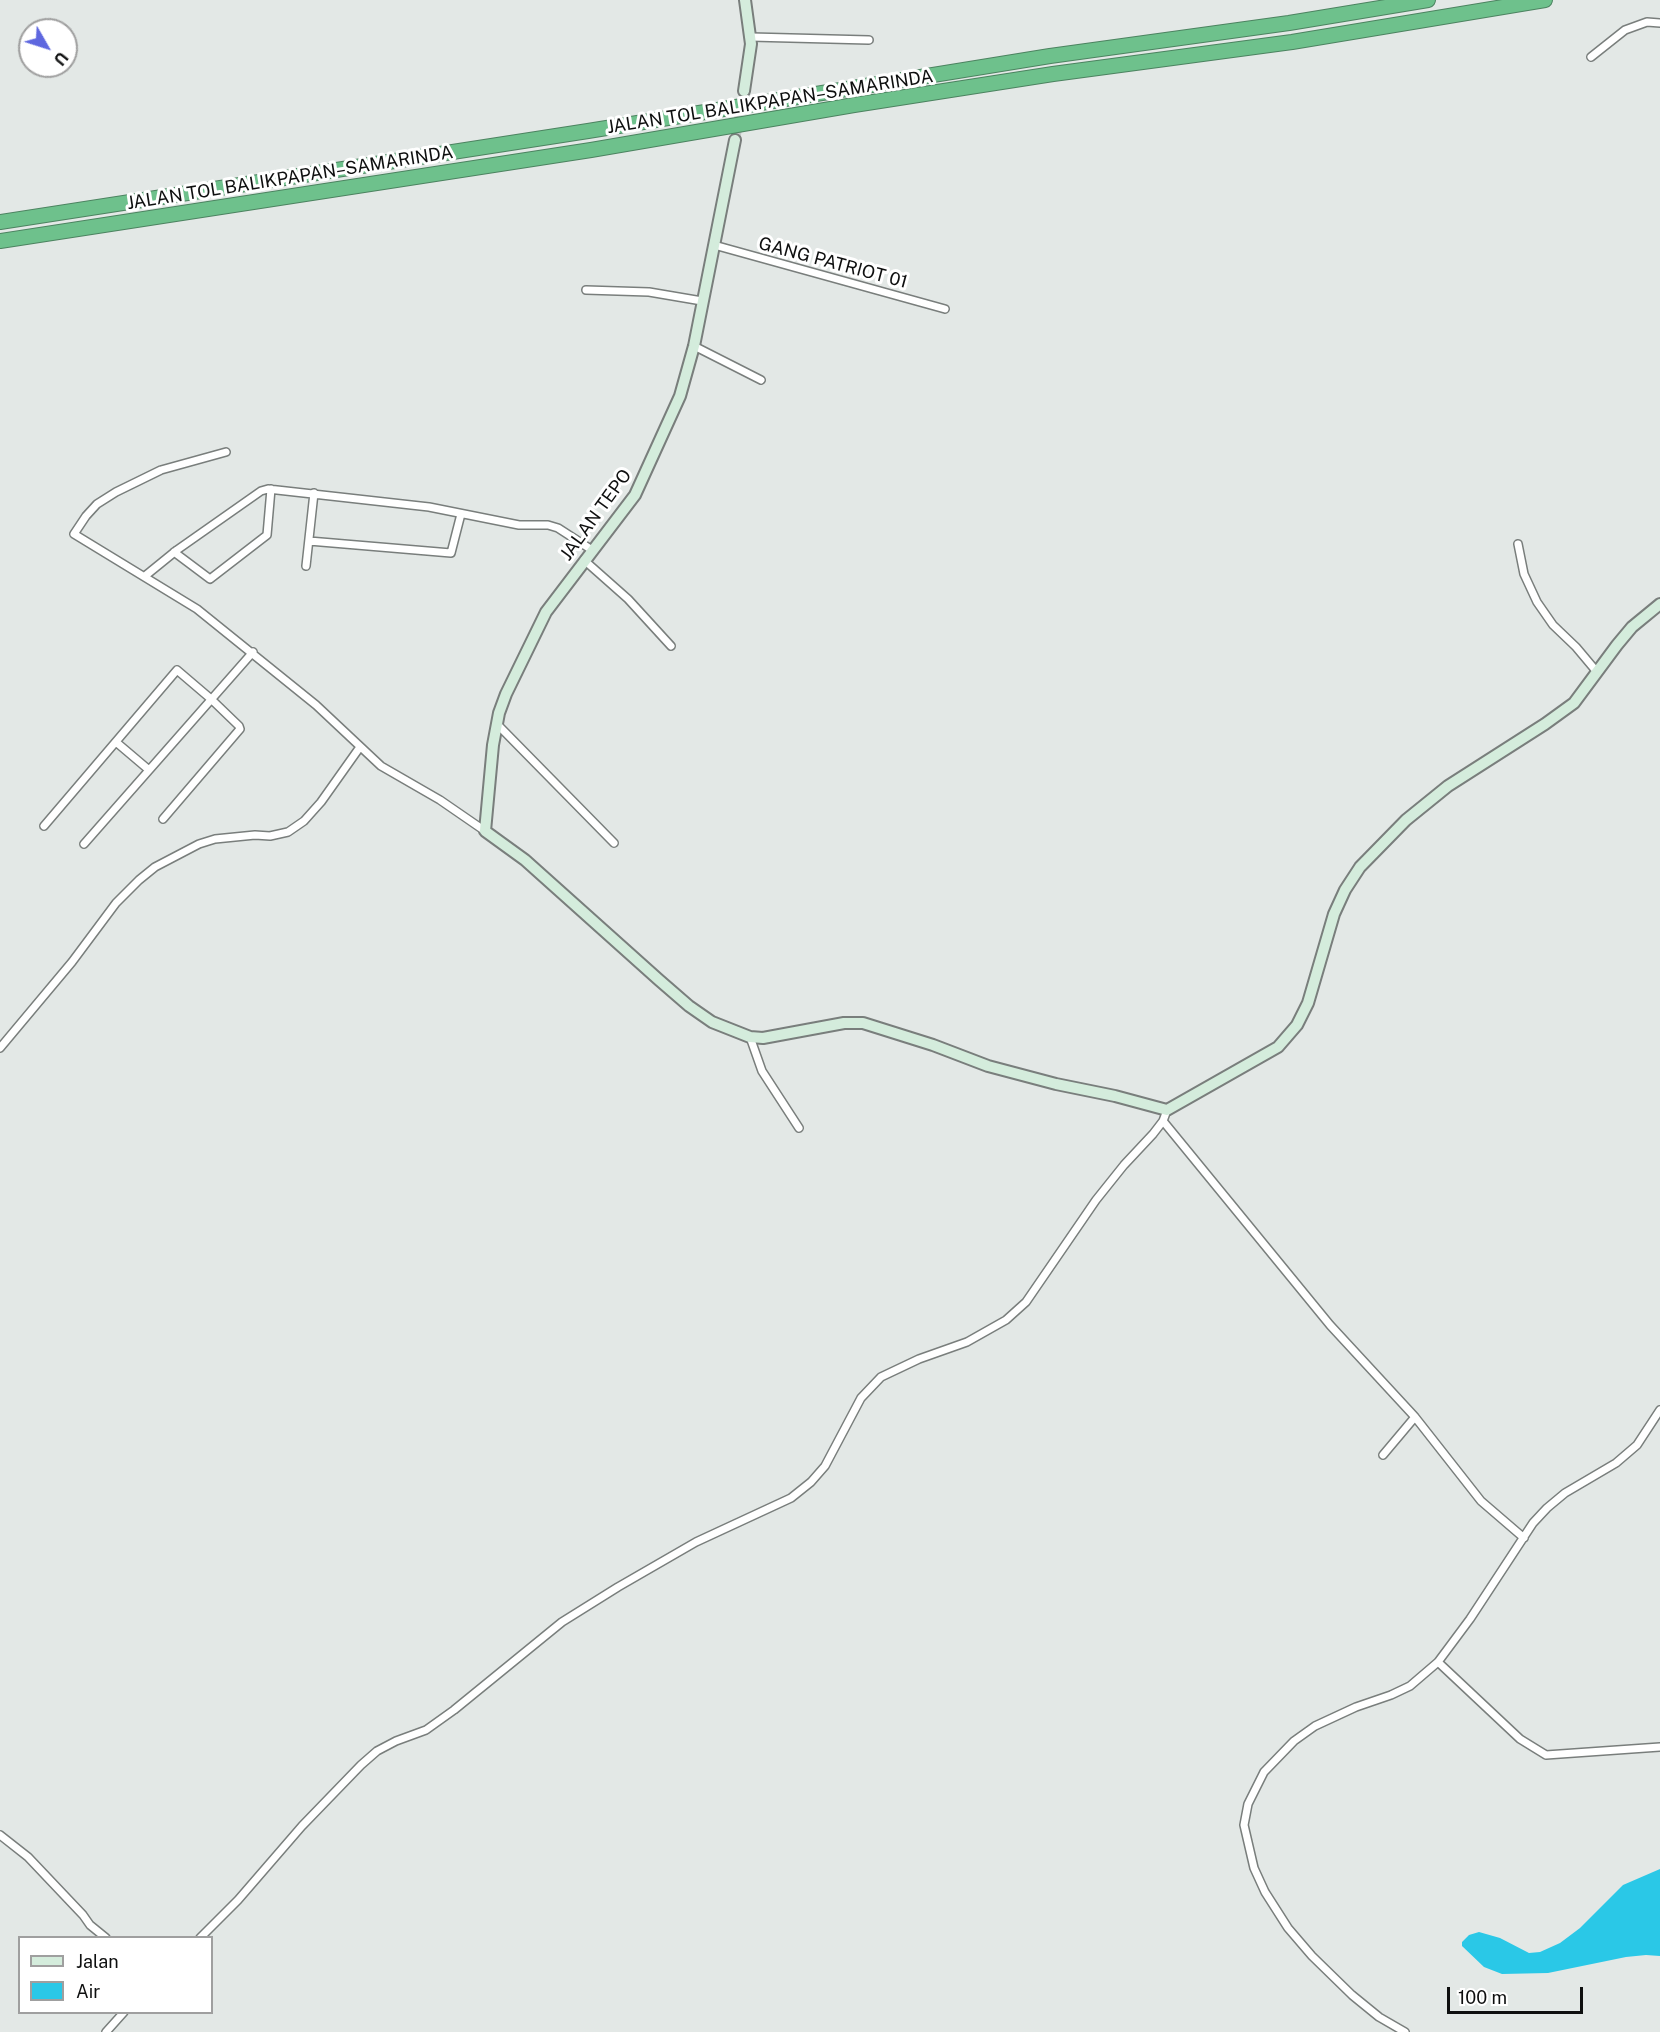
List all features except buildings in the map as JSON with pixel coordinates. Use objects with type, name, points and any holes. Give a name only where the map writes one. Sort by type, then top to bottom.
[{"type":"highway","name":"JALAN TOL BALIKPAPAN–SAMARINDA","points":[[0,222],[588,131],[956,70],[1289,23],[1428,0]]},
{"type":"highway","name":"JALAN TOL BALIKPAPAN–SAMARINDA","points":[[0,241],[591,150],[912,96],[1292,42],[1545,0]]},
{"type":"street","points":[[744,91],[751,37],[745,0]]},
{"type":"street","points":[[1591,57],[1625,30],[1647,22],[1660,24]]},
{"type":"street","points":[[751,37],[869,40]]},
{"type":"street","name":"JALAN TEPO","points":[[485,831],[497,724],[506,694],[542,619],[584,560],[635,495],[680,396],[694,346],[735,140]]},
{"type":"street","name":"GANG PATRIOT 01","points":[[714,245],[945,309]]},
{"type":"street","points":[[586,290],[649,292],[702,301]]},
{"type":"street","points":[[694,346],[761,380]]},
{"type":"street","points":[[226,452],[161,470],[116,492],[97,504],[74,534],[197,609],[316,705],[381,766],[440,800],[525,860],[689,1006],[712,1022],[750,1037],[764,1038],[844,1023],[863,1023],[933,1045],[988,1066],[1056,1084],[1115,1096],[1165,1116],[1330,1325],[1415,1417],[1480,1501],[1524,1538]]},
{"type":"street","points":[[145,576],[174,552],[261,491],[271,489],[429,507],[519,525],[549,525],[558,528],[592,550]]},
{"type":"street","points":[[174,552],[210,579],[267,536],[271,489]]},
{"type":"street","points":[[306,566],[314,493]]},
{"type":"street","points":[[309,541],[452,553],[461,514]]},
{"type":"street","points":[[1518,544],[1524,574],[1537,602],[1553,625],[1597,672]]},
{"type":"street","points":[[584,560],[627,599],[671,646]]},
{"type":"street","points":[[202,1936],[238,1900],[332,1795],[377,1751],[426,1730],[562,1623],[618,1587],[696,1542],[791,1498],[811,1482],[825,1466],[861,1398],[881,1377],[919,1359],[967,1342],[1005,1320],[1026,1302],[1096,1200],[1165,1116],[1278,1047],[1297,1025],[1308,1003],[1334,914],[1345,890],[1360,867],[1406,820],[1448,786],[1574,703],[1632,627],[1660,604]]},
{"type":"street","points":[[84,844],[252,652]]},
{"type":"street","points":[[44,826],[177,670],[239,726],[239,732],[163,819]]},
{"type":"street","points":[[497,724],[614,843]]},
{"type":"street","points":[[116,742],[149,770]]},
{"type":"street","points":[[0,1048],[72,962],[116,903],[139,880],[155,867],[199,844],[215,839],[255,835],[270,836],[288,832],[304,820],[321,802],[362,748]]},
{"type":"street","points":[[750,1037],[762,1071],[799,1128]]},
{"type":"street","points":[[1405,2032],[1379,2017],[1352,1995],[1312,1956],[1288,1928],[1265,1892],[1254,1868],[1244,1825],[1248,1804],[1264,1772],[1294,1741],[1315,1726],[1410,1686],[1438,1662],[1464,1628],[1533,1523],[1565,1493],[1616,1463],[1637,1445],[1660,1410]]},
{"type":"street","points":[[1383,1455],[1415,1417]]},
{"type":"street","points":[[1438,1662],[1520,1738],[1546,1755],[1660,1747]]},
{"type":"street","points":[[0,1835],[40,1868],[90,1925],[104,1936]]},
{"type":"street","points":[[106,2032],[123,2014]]},
{"type":"water","points":[[1660,1869],[1660,1956],[1626,1957],[1548,1973],[1502,1974],[1484,1967],[1462,1946],[1462,1942],[1469,1935],[1479,1932],[1500,1938],[1529,1953],[1540,1952],[1560,1943],[1580,1928],[1623,1885]]},
{"type":"tunnel","points":[[735,140],[744,91]]}]
